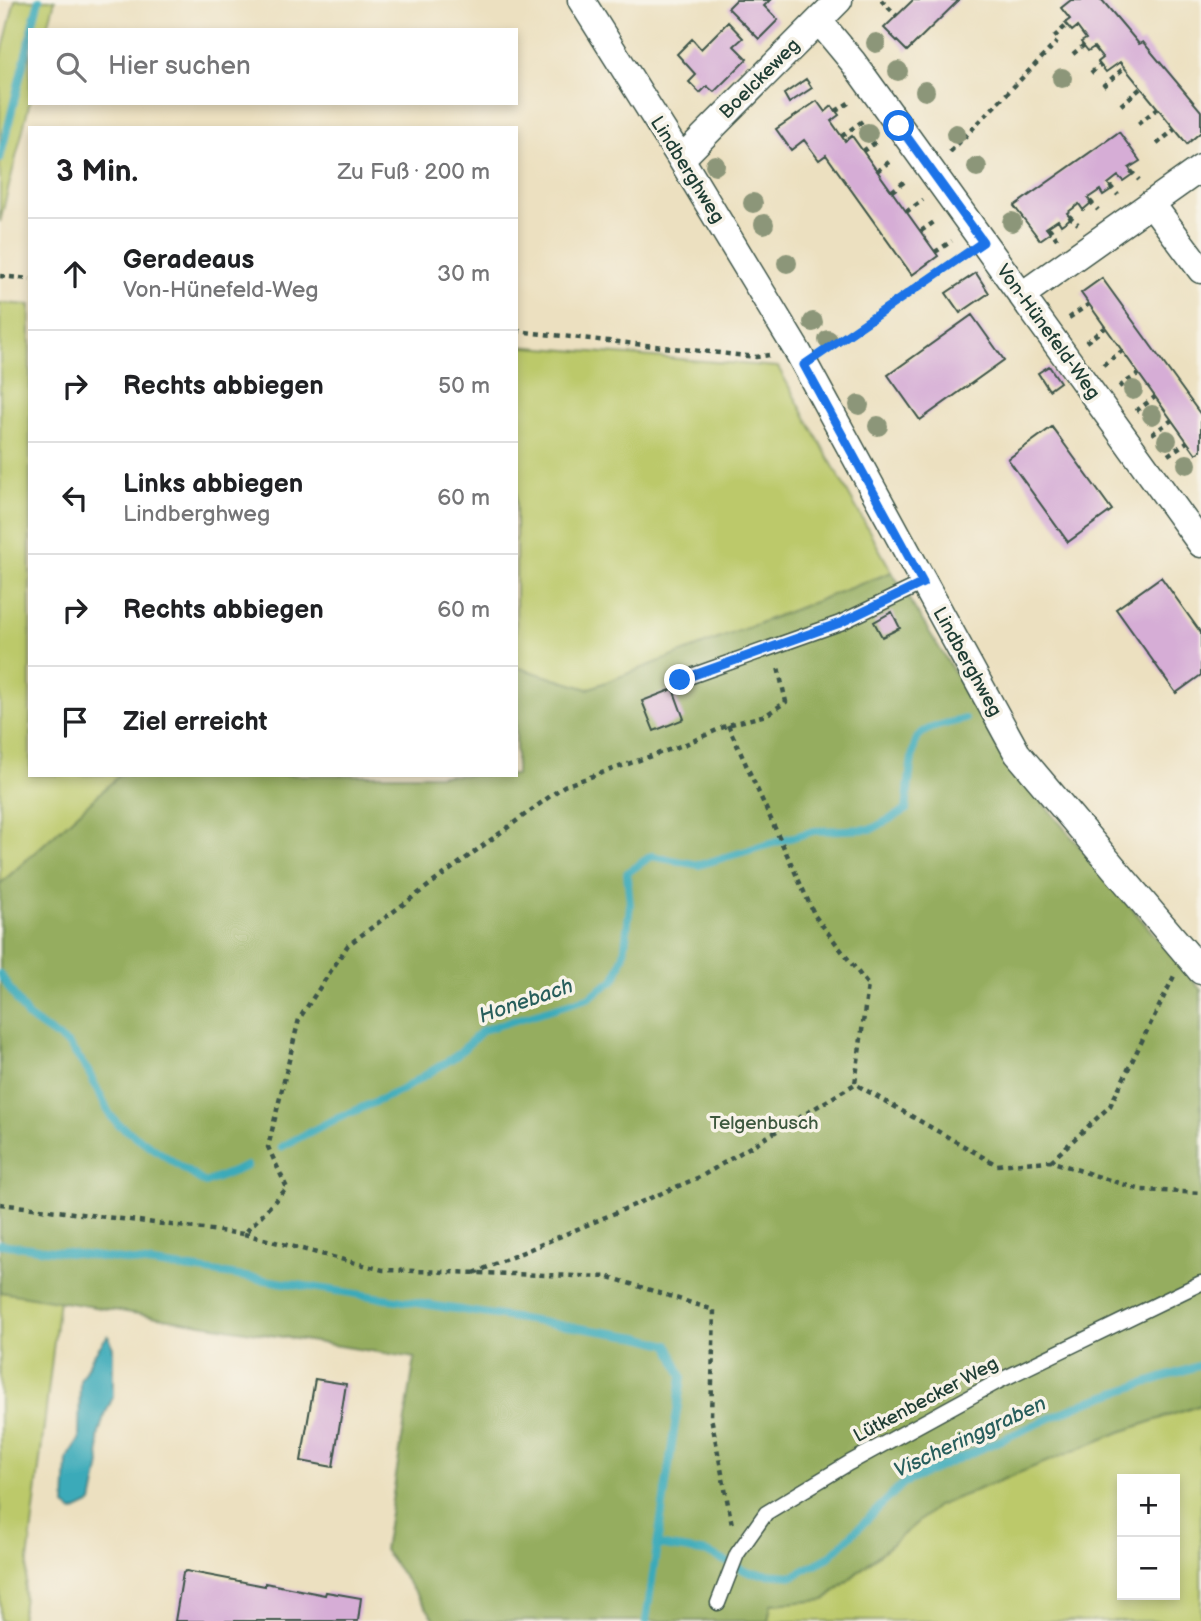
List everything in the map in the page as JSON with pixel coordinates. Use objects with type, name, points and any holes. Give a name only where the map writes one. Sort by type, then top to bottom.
[{"type":"street","name":"Lindberghweg","points":[[581,0],[801,358],[1017,753],[1194,963]]},
{"type":"street","name":"Boelckeweg","points":[[681,159],[839,0]]},
{"type":"street","name":"Von-Hünefeld-Weg","points":[[819,21],[853,62],[932,170],[1201,544]]},
{"type":"street","points":[[1021,295],[1201,168]]},
{"type":"street","points":[[1151,203],[1201,270]]},
{"type":"lane","points":[[680,680],[840,623],[923,583]]},
{"type":"lane","name":"Lütkenbecker Weg","points":[[718,1603],[737,1554],[766,1513],[849,1463],[997,1382],[1201,1283]]},
{"type":"path","points":[[881,0],[897,16]]},
{"type":"path","points":[[932,170],[1067,25]]},
{"type":"path","points":[[1073,54],[1084,45]]},
{"type":"path","points":[[1091,73],[1100,65]]},
{"type":"path","points":[[1103,86],[1124,68]]},
{"type":"path","points":[[1121,105],[1141,89]]},
{"type":"path","points":[[1138,124],[1158,108]]},
{"type":"path","points":[[1157,144],[1175,129]]},
{"type":"path","points":[[518,331],[756,357],[801,358],[983,242]]},
{"type":"path","points":[[0,276],[28,279]]},
{"type":"path","points":[[244,1234],[287,1188],[268,1147],[299,1019],[348,945],[564,786],[686,744],[728,725],[766,715],[786,702],[774,647]]},
{"type":"path","points":[[728,725],[815,916],[868,985],[855,1084]]},
{"type":"path","points":[[1050,1161],[1110,1106],[1164,993],[1194,963]]},
{"type":"path","points":[[855,1084],[997,1165],[1050,1161],[1141,1190],[1201,1193]]},
{"type":"path","points":[[474,1273],[702,1176],[855,1084]]},
{"type":"path","points":[[0,1204],[244,1234],[383,1270],[609,1277],[714,1310],[711,1417],[737,1554]]},
{"type":"green space","points":[[15,0],[55,0],[48,28],[28,28],[29,105],[0,222],[0,61]]},
{"type":"green space","points":[[0,303],[28,305],[28,777],[118,777],[0,884]]},
{"type":"green space","points":[[518,346],[778,367],[892,572],[588,689],[518,668]]},
{"type":"green space","name":"Telgenbusch","points":[[892,572],[1005,758],[1201,990],[1201,1405],[1120,1432],[937,1506],[824,1600],[771,1604],[768,1621],[436,1621],[384,1550],[415,1358],[0,1292],[0,884],[118,777],[518,777],[518,668],[588,689]]},
{"type":"green space","points":[[0,1292],[59,1299],[21,1621],[0,1621]]},
{"type":"green space","points":[[1201,1405],[1201,1621],[768,1621],[771,1604],[825,1600],[937,1506],[1120,1432]]},
{"type":"water","points":[[108,1335],[113,1348],[113,1397],[98,1437],[100,1464],[92,1503],[73,1512],[65,1506],[67,1459],[79,1440],[80,1380]]},
{"type":"building","points":[[736,0],[770,0],[764,6],[778,20],[759,39],[728,8]]},
{"type":"building","points":[[913,0],[959,0],[907,51],[884,28]]},
{"type":"building","points":[[1071,0],[1102,0],[1139,44],[1143,42],[1201,111],[1201,132],[1187,144],[1120,62],[1106,72],[1098,62],[1103,58],[1094,47],[1088,51],[1081,42],[1086,39],[1077,27],[1072,31],[1065,23],[1070,19],[1061,8]]},
{"type":"building","points":[[728,22],[743,38],[734,46],[747,59],[714,92],[707,86],[700,93],[689,82],[696,75],[677,54],[692,39],[701,49]]},
{"type":"building","points":[[806,79],[812,88],[789,103],[784,94]]},
{"type":"building","points":[[817,101],[825,112],[832,106],[839,115],[831,121],[845,141],[852,136],[938,256],[912,275],[826,155],[819,160],[804,140],[791,150],[776,129]]},
{"type":"building","points":[[1119,132],[1140,161],[1129,168],[1133,174],[1123,181],[1118,176],[1108,184],[1112,189],[1103,195],[1100,190],[1088,198],[1091,203],[1083,210],[1079,204],[1067,213],[1071,218],[1061,225],[1058,220],[1046,228],[1050,233],[1040,240],[1014,206]]},
{"type":"building","points":[[976,273],[989,293],[960,313],[946,293]]},
{"type":"building","points":[[1102,278],[1201,415],[1201,450],[1196,454],[1081,293]]},
{"type":"building","points":[[972,315],[1004,360],[920,420],[888,375]]},
{"type":"building","points":[[1049,366],[1060,382],[1049,390],[1038,373]]},
{"type":"building","points":[[1052,427],[1112,510],[1068,542],[1008,459]]},
{"type":"building","points":[[1161,577],[1201,633],[1201,675],[1176,693],[1116,609]]},
{"type":"building","points":[[892,612],[900,628],[882,637],[874,622]]},
{"type":"building","points":[[673,689],[684,719],[654,731],[642,701]]},
{"type":"building","points":[[315,1379],[346,1384],[333,1467],[301,1461]]},
{"type":"building","points":[[186,1571],[265,1586],[265,1583],[325,1595],[326,1592],[361,1598],[358,1621],[175,1621],[183,1573]]},
{"type":"waterway","points":[[32,28],[39,0]]},
{"type":"waterway","points":[[0,159],[28,45]]},
{"type":"waterway","name":"Honebach","points":[[281,1147],[327,1123],[400,1091],[456,1056],[483,1030],[588,998],[615,979],[624,954],[630,905],[627,873],[651,856],[699,865],[814,831],[872,829],[906,810],[912,760],[918,737],[933,728],[965,719]]},
{"type":"waterway","name":"Honebach","points":[[0,974],[28,1017],[69,1045],[88,1071],[110,1115],[119,1125],[205,1183],[247,1166]]},
{"type":"waterway","points":[[0,1244],[200,1270],[639,1337],[669,1345],[682,1377],[646,1621]]},
{"type":"waterway","name":"Vischeringgraben","points":[[657,1545],[708,1553],[750,1573],[793,1576],[829,1557],[904,1483],[1084,1403],[1201,1365]]},
{"type":"route","points":[[680,680],[840,623],[923,583],[804,365],[983,242],[899,126]]}]
